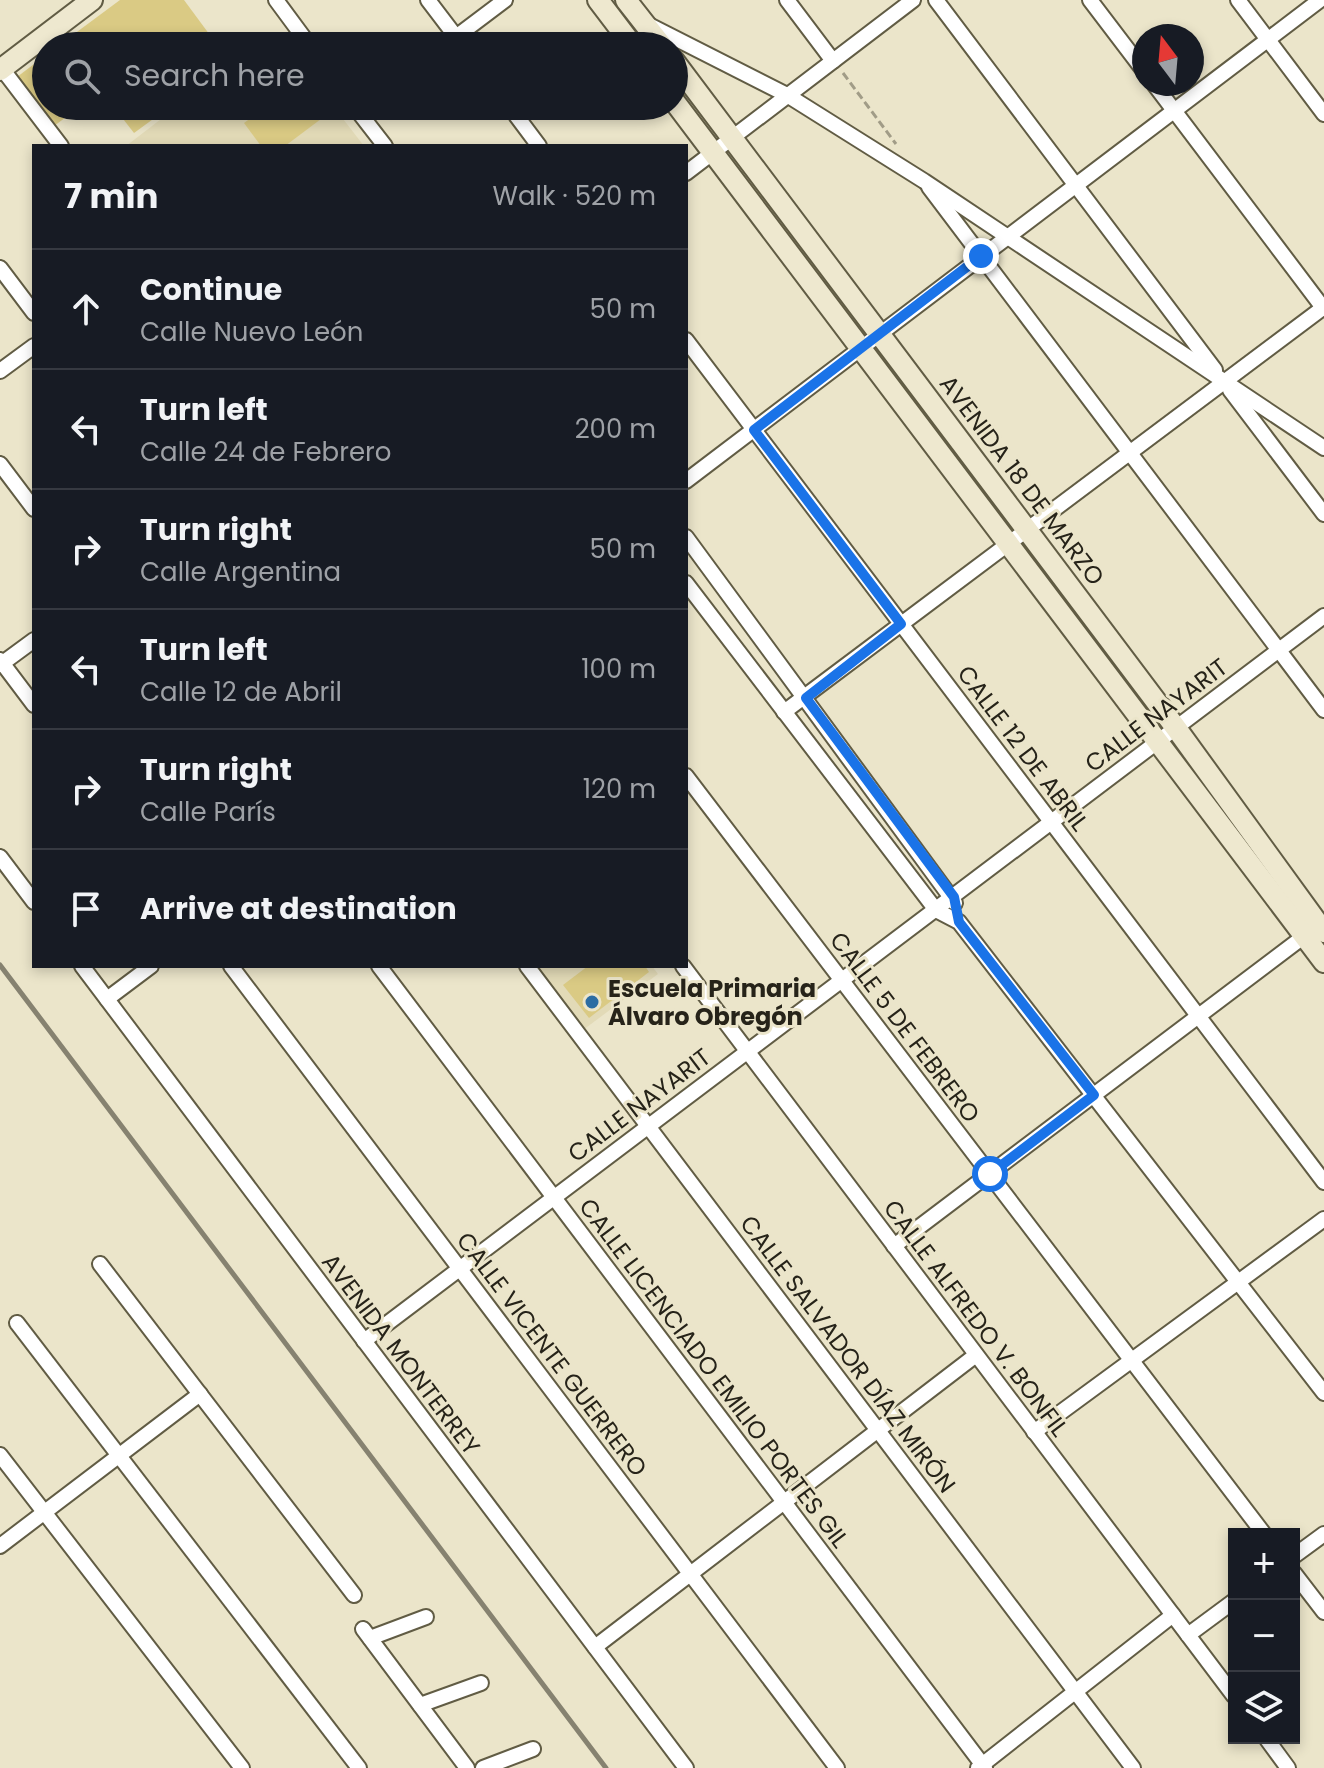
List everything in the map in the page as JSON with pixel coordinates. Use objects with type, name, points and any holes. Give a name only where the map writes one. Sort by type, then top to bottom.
[{"type":"street","points":[[49,32],[92,0]]},
{"type":"street","points":[[276,0],[300,32]]},
{"type":"street","points":[[428,0],[448,32]]},
{"type":"street","points":[[468,32],[505,0]]},
{"type":"street","points":[[598,0],[622,32]]},
{"type":"street","points":[[626,0],[651,32]]},
{"type":"street","points":[[787,0],[833,61]]},
{"type":"street","points":[[688,171],[913,0]]},
{"type":"street","points":[[936,0],[1324,514]]},
{"type":"street","points":[[1090,0],[1132,55]]},
{"type":"street","points":[[1238,0],[1324,114]]},
{"type":"street","points":[[688,480],[1320,0]]},
{"type":"street","points":[[618,27],[642,21],[664,32]]},
{"type":"street","points":[[688,44],[787,95],[1010,235],[1324,448]]},
{"type":"street","points":[[32,45],[1,68],[32,108]]},
{"type":"street","name":"AVENIDA 18 DE MARZO","points":[[688,79],[1176,728],[1318,929],[1324,962]]},
{"type":"street","points":[[784,712],[1324,308],[1163,96]]},
{"type":"street","points":[[41,120],[59,144]]},
{"type":"street","points":[[367,120],[384,144]]},
{"type":"street","points":[[520,120],[538,144]]},
{"type":"street","name":"AVENIDA 18 DE MARZO","points":[[688,120],[1158,742],[1318,929]]},
{"type":"street","points":[[924,181],[1324,710]]},
{"type":"street","points":[[0,268],[32,310]]},
{"type":"street","name":"CALLE 12 DE ABRIL","points":[[688,343],[1324,1182]]},
{"type":"street","points":[[0,371],[32,347]]},
{"type":"street","points":[[0,464],[32,506]]},
{"type":"street","points":[[692,556],[806,698],[954,897],[959,922]]},
{"type":"street","points":[[688,586],[936,910],[959,922],[1324,1393]]},
{"type":"street","name":"CALLE NAYARIT","points":[[364,1341],[1324,616]]},
{"type":"street","points":[[32,641],[1,663],[32,702]]},
{"type":"street","name":"CALLE 5 DE FEBRERO","points":[[688,779],[1259,1528]]},
{"type":"street","points":[[0,857],[32,899]]},
{"type":"street","points":[[894,1246],[1318,929]]},
{"type":"street","name":"AVENIDA MONTERREY","points":[[84,968],[686,1768]]},
{"type":"street","points":[[107,999],[148,968]]},
{"type":"street","name":"CALLE VICENTE GUERRERO","points":[[233,968],[837,1768]]},
{"type":"street","name":"CALLE LICENCIADO EMILIO PORTES GIL","points":[[381,968],[981,1767]]},
{"type":"street","name":"CALLE SALVADOR DÍAZ MIRÓN","points":[[529,968],[1133,1768]]},
{"type":"street","name":"CALLE ALFREDO V. BONFIL","points":[[685,968],[1228,1688]]},
{"type":"street","points":[[1034,1432],[1324,1219]]},
{"type":"street","points":[[100,1264],[354,1595]]},
{"type":"street","points":[[17,1323],[359,1768]]},
{"type":"street","points":[[595,1647],[976,1355]]},
{"type":"street","points":[[0,1546],[200,1394]]},
{"type":"street","points":[[0,1455],[242,1768]]},
{"type":"street","points":[[1300,1552],[1324,1534]]},
{"type":"street","points":[[1300,1581],[1324,1612]]},
{"type":"street","points":[[1188,1635],[1228,1605]]},
{"type":"street","points":[[981,1767],[1173,1615]]},
{"type":"street","points":[[426,1617],[367,1634],[467,1768]]},
{"type":"street","points":[[420,1705],[481,1683]]},
{"type":"street","points":[[1270,1744],[1288,1768]]},
{"type":"street","points":[[483,1768],[533,1749]]},
{"type":"path","points":[[833,61],[897,145]]},
{"type":"shaded area","points":[[120,0],[184,0],[208,32],[77,32]]},
{"type":"shaded area","points":[[32,66],[32,97],[17,77]]},
{"type":"shaded area","points":[[124,120],[152,120],[134,133]]},
{"type":"shaded area","points":[[160,120],[344,120],[362,144],[129,144]]},
{"type":"shaded area","points":[[248,120],[320,120],[288,144],[260,144],[244,123]]},
{"type":"shaded area","name":"Escuela Primaria Álvaro Obregón","points":[[536,968],[654,968],[658,974],[583,1030]]},
{"type":"shaded area","points":[[585,968],[646,968],[649,972],[589,1018],[563,985]]},
{"type":"railway","points":[[0,965],[606,1768]]},
{"type":"place","name":"Escuela Primaria Álvaro Obregón","points":[[592,1002]]},
{"type":"route","points":[[981,256],[754,430],[901,624],[806,698],[954,897],[959,922],[1094,1095],[990,1174]]}]
